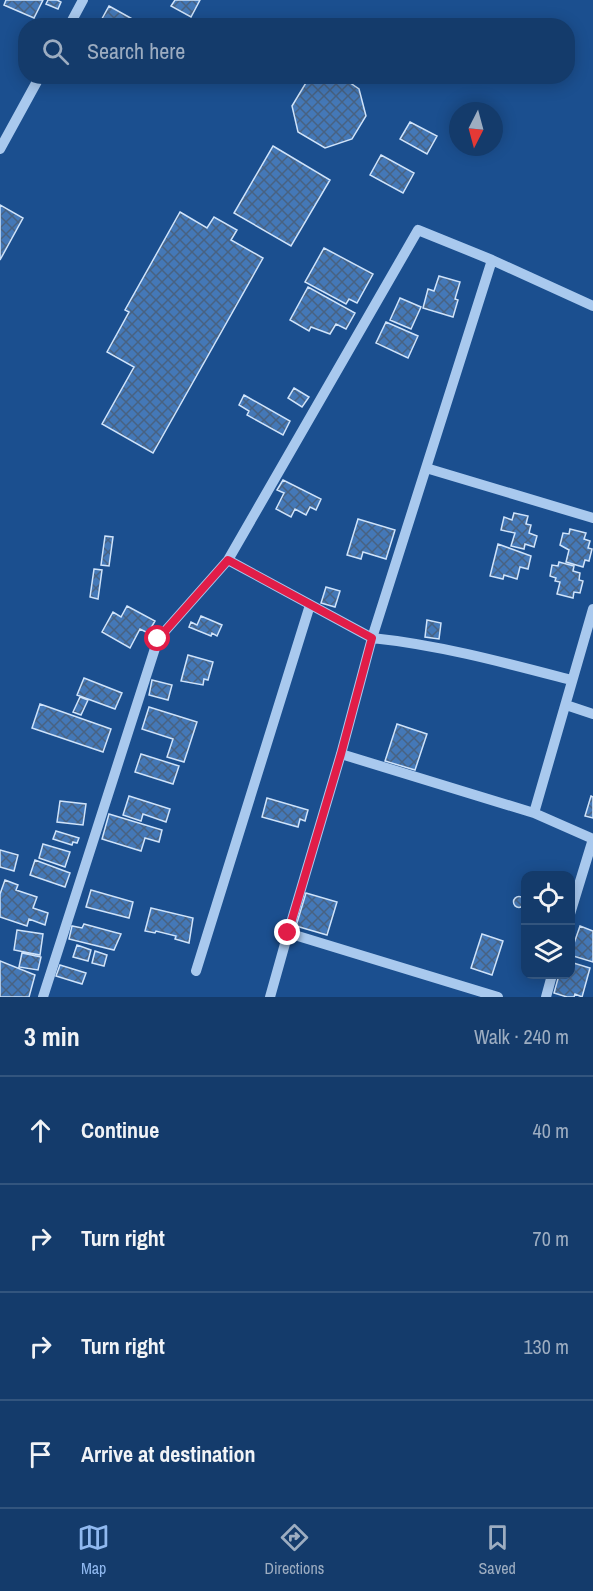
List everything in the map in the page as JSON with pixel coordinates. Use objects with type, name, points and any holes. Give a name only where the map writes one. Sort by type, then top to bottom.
[{"type":"street","points":[[73,18],[83,0]]},
{"type":"street","points":[[0,149],[36,84]]},
{"type":"street","points":[[43,997],[158,639],[228,560],[418,230],[492,260],[593,306]]},
{"type":"street","points":[[270,997],[341,754],[372,638],[492,260]]},
{"type":"street","points":[[426,468],[593,518]]},
{"type":"street","points":[[228,560],[372,638],[395,640],[477,656],[571,680]]},
{"type":"street","points":[[196,971],[310,605]]},
{"type":"street","points":[[534,813],[593,609]]},
{"type":"street","points":[[566,705],[593,714]]},
{"type":"street","points":[[341,754],[534,813],[593,839],[575,898]]},
{"type":"street","points":[[288,933],[498,997]]},
{"type":"street","points":[[546,997],[551,979]]},
{"type":"building","points":[[6,0],[43,0],[34,18],[4,5]]},
{"type":"building","points":[[48,0],[61,2],[58,9],[46,4]]},
{"type":"building","points":[[175,0],[200,0],[191,17],[171,6]]},
{"type":"building","points":[[109,6],[131,18],[102,18]]},
{"type":"building","points":[[305,84],[352,84],[359,89],[366,116],[352,139],[325,148],[298,132],[292,106]]},
{"type":"building","points":[[410,122],[437,136],[427,154],[400,139]]},
{"type":"building","points":[[273,146],[330,180],[291,246],[234,213]]},
{"type":"building","points":[[381,155],[414,173],[403,193],[370,175]]},
{"type":"building","points":[[0,205],[23,218],[0,260]]},
{"type":"building","points":[[180,212],[207,228],[214,217],[237,230],[231,240],[263,258],[153,453],[102,424],[134,367],[107,352],[129,312],[125,310]]},
{"type":"building","points":[[324,248],[373,274],[357,303],[349,299],[346,304],[305,282]]},
{"type":"building","points":[[439,276],[460,282],[453,317],[423,308],[428,289],[434,291]]},
{"type":"building","points":[[308,287],[355,313],[346,329],[336,324],[330,334],[311,327],[309,331],[290,320]]},
{"type":"building","points":[[400,298],[421,307],[411,329],[390,320]]},
{"type":"building","points":[[386,322],[418,336],[408,358],[376,343]]},
{"type":"building","points":[[294,388],[309,397],[302,407],[288,398]]},
{"type":"building","points":[[244,395],[290,421],[283,435],[247,415],[249,411],[239,405]]},
{"type":"building","points":[[283,480],[321,499],[316,510],[310,507],[306,515],[295,509],[291,517],[276,509],[284,493],[277,490]]},
{"type":"building","points":[[514,513],[528,516],[526,524],[531,525],[529,533],[537,536],[534,547],[525,544],[524,549],[511,546],[515,533],[501,530],[504,517],[512,520]]},
{"type":"building","points":[[358,519],[395,530],[386,559],[363,552],[361,559],[347,555]]},
{"type":"building","points":[[570,529],[586,533],[584,539],[590,541],[588,548],[592,549],[589,561],[585,560],[583,567],[566,562],[569,550],[560,545],[563,533],[569,534]]},
{"type":"building","points":[[105,536],[113,537],[109,566],[101,565]]},
{"type":"building","points":[[498,544],[531,556],[528,569],[520,567],[517,579],[504,575],[503,579],[490,576]]},
{"type":"building","points":[[559,562],[574,566],[573,571],[580,573],[579,580],[583,581],[580,593],[574,592],[573,598],[557,594],[560,582],[550,576],[552,565],[558,566]]},
{"type":"building","points":[[94,569],[102,570],[98,599],[90,597]]},
{"type":"building","points":[[326,587],[340,591],[335,607],[321,603]]},
{"type":"building","points":[[127,606],[155,621],[148,633],[140,629],[130,648],[102,632],[113,612],[121,617]]},
{"type":"building","points":[[201,616],[222,625],[217,636],[212,633],[211,636],[189,627],[191,622],[197,625]]},
{"type":"building","points":[[427,620],[441,623],[439,639],[425,637]]},
{"type":"building","points":[[188,655],[213,662],[208,680],[204,679],[203,685],[181,681]]},
{"type":"building","points":[[84,678],[122,693],[115,709],[77,695]]},
{"type":"building","points":[[152,680],[172,685],[168,700],[149,695]]},
{"type":"building","points":[[80,697],[88,700],[81,715],[73,712]]},
{"type":"building","points":[[40,704],[111,729],[103,752],[32,728]]},
{"type":"building","points":[[149,707],[197,722],[184,762],[167,757],[173,739],[142,729]]},
{"type":"building","points":[[397,724],[427,734],[415,770],[385,761]]},
{"type":"building","points":[[141,754],[179,766],[173,784],[135,772]]},
{"type":"building","points":[[129,796],[170,809],[166,822],[143,814],[141,821],[123,815]]},
{"type":"building","points":[[591,796],[593,797],[593,818],[585,816]]},
{"type":"building","points":[[267,798],[308,810],[305,821],[300,819],[298,827],[262,817]]},
{"type":"building","points":[[60,801],[86,804],[83,825],[57,822]]},
{"type":"building","points":[[109,814],[162,830],[159,842],[145,838],[141,851],[102,839]]},
{"type":"building","points":[[56,831],[79,838],[77,843],[73,842],[72,845],[53,839]]},
{"type":"building","points":[[43,844],[70,852],[65,867],[39,858]]},
{"type":"building","points":[[0,850],[18,855],[14,871],[0,867]]},
{"type":"building","points":[[35,860],[70,873],[65,887],[30,875]]},
{"type":"building","points":[[5,880],[18,885],[16,890],[37,897],[33,908],[48,913],[45,925],[29,919],[27,926],[0,917],[0,894]]},
{"type":"building","points":[[91,890],[133,902],[129,918],[86,907]]},
{"type":"building","points":[[306,893],[337,902],[327,935],[296,926]]},
{"type":"building","points":[[519,896],[521,907],[519,908],[513,902]]},
{"type":"building","points":[[151,908],[193,918],[189,943],[175,939],[176,936],[145,931]]},
{"type":"building","points":[[84,924],[121,934],[114,950],[69,939],[72,926],[82,928]]},
{"type":"building","points":[[580,926],[593,931],[593,962],[575,957],[575,940]]},
{"type":"building","points":[[17,930],[43,934],[40,955],[14,950]]},
{"type":"building","points":[[482,934],[503,941],[492,975],[471,968]]},
{"type":"building","points":[[77,945],[91,950],[88,961],[73,957]]},
{"type":"building","points":[[95,951],[107,955],[104,966],[92,963]]},
{"type":"building","points":[[22,953],[41,957],[38,970],[19,967]]},
{"type":"building","points":[[0,961],[35,975],[29,997],[0,997]]},
{"type":"building","points":[[575,964],[590,968],[582,997],[575,994],[574,997],[567,997],[554,993],[558,979],[575,979]]},
{"type":"building","points":[[60,965],[86,973],[82,984],[56,976]]},
{"type":"route","points":[[158,639],[228,560],[372,638],[341,754],[288,933]]}]
